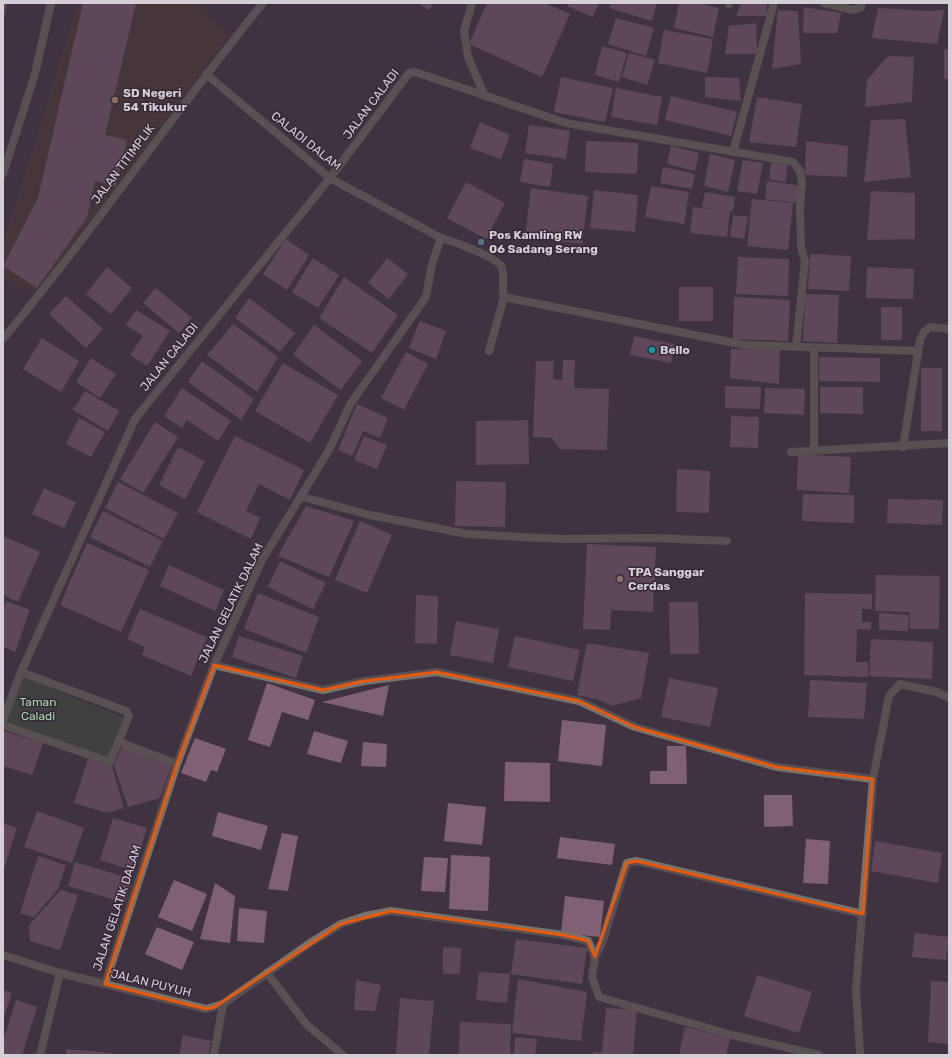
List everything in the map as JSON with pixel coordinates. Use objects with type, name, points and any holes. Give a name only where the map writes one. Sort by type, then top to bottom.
[{"type":"street","points":[[3,174],[35,74],[51,3]]},
{"type":"street","name":"JALAN TITIMPLIK","points":[[3,339],[38,297],[206,74],[263,3]]},
{"type":"street","points":[[472,3],[464,31],[468,57],[485,96],[566,123],[733,152],[784,159],[793,162],[800,171],[802,184],[800,208],[801,247],[805,261],[796,347]]},
{"type":"street","points":[[733,152],[774,3]]},
{"type":"street","points":[[824,3],[854,10],[861,7],[862,3]]},
{"type":"street","name":"JALAN CALADI","points":[[3,720],[6,700],[21,672],[135,419],[330,178],[409,73],[415,72],[485,96]]},
{"type":"street","name":"CALADI DALAM","points":[[206,74],[330,178],[441,238],[461,244],[499,263],[502,271],[502,291],[504,297]]},
{"type":"street","name":"JALAN GELATIK DALAM","points":[[105,984],[177,764],[214,665],[262,560],[302,497],[329,450],[351,403],[426,297],[432,264],[441,238]]},
{"type":"street","points":[[489,351],[504,297],[745,344],[814,348],[918,351]]},
{"type":"street","points":[[903,446],[918,351],[924,332],[930,327],[949,329]]},
{"type":"street","points":[[814,348],[814,450]]},
{"type":"street","points":[[791,452],[949,443]]},
{"type":"street","points":[[302,497],[370,515],[467,534],[561,539],[654,538],[728,541]]},
{"type":"street","points":[[214,665],[323,690],[364,681],[437,672],[579,701],[635,727],[777,767],[873,779]]},
{"type":"street","points":[[3,725],[109,762],[112,761],[129,716],[126,711],[21,672]]},
{"type":"street","points":[[860,1055],[856,988],[873,779],[889,696],[900,684],[937,692],[949,698]]},
{"type":"street","points":[[119,742],[177,764]]},
{"type":"street","points":[[819,1055],[732,1035],[599,997],[592,977],[594,957],[602,943],[627,864],[636,861],[863,914]]},
{"type":"street","points":[[214,1055],[223,1004],[310,943],[341,924],[365,916],[391,911],[569,937],[588,941],[594,957]]},
{"type":"street","name":"JALAN PUYUH","points":[[3,955],[60,973],[206,1009],[223,1004]]},
{"type":"street","points":[[40,1055],[60,973]]},
{"type":"street","points":[[267,973],[306,1025],[343,1055]]},
{"type":"highlighted area","points":[[214,665],[323,690],[364,681],[437,672],[579,701],[635,727],[777,767],[873,779],[863,914],[636,861],[627,863],[595,957],[588,941],[563,935],[391,911],[341,924],[215,1007],[206,1009],[105,984],[177,764]]},
{"type":"shaded area","name":"SD Negeri 54 Tikukur","points":[[78,3],[196,4],[230,35],[36,293],[3,278],[3,244]]},
{"type":"green space","name":"Taman Caladi","points":[[24,677],[125,718],[110,759],[4,724]]},
{"type":"building","points":[[3,3],[7,3],[4,17],[3,17]]},
{"type":"building","points":[[83,3],[136,3],[105,135],[127,140],[116,186],[95,181],[87,217],[37,288],[3,266],[38,198]]},
{"type":"building","points":[[418,3],[433,3],[429,10]]},
{"type":"building","points":[[487,3],[545,3],[570,14],[542,77],[469,44]]},
{"type":"building","points":[[569,3],[599,3],[593,17],[567,6]]},
{"type":"building","points":[[611,3],[657,3],[652,21],[609,8]]},
{"type":"building","points":[[679,3],[699,3],[719,8],[713,37],[674,28]]},
{"type":"building","points":[[741,3],[767,3],[767,16],[736,16]]},
{"type":"building","points":[[804,7],[841,13],[837,33],[803,33]]},
{"type":"building","points":[[878,8],[928,11],[944,10],[937,44],[872,38]]},
{"type":"building","points":[[778,10],[798,11],[801,64],[772,69]]},
{"type":"building","points":[[616,18],[654,28],[646,56],[608,44]]},
{"type":"building","points":[[756,23],[757,54],[725,54],[729,26]]},
{"type":"building","points":[[664,30],[713,39],[707,73],[658,63]]},
{"type":"building","points":[[602,46],[627,53],[619,82],[595,75]]},
{"type":"building","points":[[944,49],[949,50],[949,79],[944,79]]},
{"type":"building","points":[[629,53],[655,60],[647,85],[622,77]]},
{"type":"building","points":[[888,56],[914,57],[912,102],[865,107],[867,80]]},
{"type":"building","points":[[561,77],[613,88],[605,122],[554,112]]},
{"type":"building","points":[[705,77],[739,78],[741,101],[705,97]]},
{"type":"building","points":[[616,88],[662,97],[657,125],[611,117]]},
{"type":"building","points":[[671,96],[737,112],[731,136],[665,120]]},
{"type":"building","points":[[757,97],[802,104],[796,147],[749,142]]},
{"type":"building","points":[[905,119],[911,177],[864,182],[871,120]]},
{"type":"building","points":[[480,122],[510,135],[501,159],[470,148]]},
{"type":"building","points":[[529,125],[570,131],[566,159],[525,153]]},
{"type":"building","points":[[586,141],[638,143],[637,174],[585,172]]},
{"type":"building","points":[[806,141],[848,146],[847,177],[805,175]]},
{"type":"building","points":[[671,146],[699,153],[695,171],[667,164]]},
{"type":"building","points":[[710,154],[735,160],[728,192],[704,186]]},
{"type":"building","points":[[524,159],[553,164],[550,187],[520,182]]},
{"type":"building","points":[[743,160],[763,163],[757,194],[737,191]]},
{"type":"building","points":[[771,163],[787,165],[786,182],[769,179]]},
{"type":"building","points":[[663,167],[695,174],[692,189],[660,183]]},
{"type":"building","points":[[767,181],[801,186],[799,203],[765,199]]},
{"type":"building","points":[[466,182],[505,203],[486,239],[447,218]]},
{"type":"building","points":[[651,186],[689,192],[684,224],[645,217]]},
{"type":"building","points":[[531,188],[588,196],[582,244],[525,237]]},
{"type":"building","points":[[594,190],[638,195],[635,232],[590,228]]},
{"type":"building","points":[[871,191],[915,193],[915,239],[867,240]]},
{"type":"building","points":[[705,192],[735,197],[733,211],[730,211],[727,237],[690,233],[693,207],[721,210],[702,207]]},
{"type":"building","points":[[752,199],[793,203],[788,250],[747,246]]},
{"type":"building","points":[[733,215],[748,217],[744,239],[730,237]]},
{"type":"building","points":[[286,239],[309,255],[287,290],[263,274]]},
{"type":"building","points":[[810,254],[851,256],[849,291],[808,289]]},
{"type":"building","points":[[738,257],[789,259],[788,296],[736,294]]},
{"type":"building","points":[[313,258],[339,275],[318,308],[292,292]]},
{"type":"building","points":[[387,258],[408,274],[389,299],[368,283]]},
{"type":"building","points":[[107,267],[132,288],[111,314],[86,294]]},
{"type":"building","points":[[867,267],[914,269],[913,299],[866,298]]},
{"type":"building","points":[[344,277],[398,315],[372,353],[319,318]]},
{"type":"building","points":[[679,287],[713,287],[713,321],[679,321]]},
{"type":"building","points":[[156,288],[192,318],[179,333],[143,303]]},
{"type":"building","points":[[805,294],[839,295],[837,343],[803,341]]},
{"type":"building","points":[[66,296],[103,329],[86,348],[49,314]]},
{"type":"building","points":[[734,297],[790,300],[788,341],[733,339]]},
{"type":"building","points":[[249,298],[295,333],[280,352],[235,318]]},
{"type":"building","points":[[881,307],[902,307],[902,340],[881,340]]},
{"type":"building","points":[[136,310],[170,331],[147,366],[130,355],[143,336],[126,325]]},
{"type":"building","points":[[420,321],[446,331],[436,359],[409,348]]},
{"type":"building","points":[[233,324],[278,357],[257,392],[207,355]]},
{"type":"building","points":[[314,325],[362,361],[341,390],[293,355]]},
{"type":"building","name":"Bello","points":[[634,336],[674,344],[671,363],[630,355]]},
{"type":"building","points":[[42,338],[79,361],[61,392],[23,369]]},
{"type":"building","points":[[731,349],[780,350],[779,384],[730,378]]},
{"type":"building","points":[[406,352],[428,364],[404,410],[381,398]]},
{"type":"building","points":[[819,357],[880,358],[880,382],[819,381]]},
{"type":"building","points":[[91,358],[116,374],[100,398],[76,382]]},
{"type":"building","points":[[563,360],[575,360],[574,388],[609,389],[607,450],[560,449],[552,438],[533,437],[536,361],[554,361],[553,379],[562,380]]},
{"type":"building","points":[[202,361],[254,399],[241,420],[188,382]]},
{"type":"building","points":[[283,363],[338,395],[310,443],[255,411]]},
{"type":"building","points":[[921,368],[942,368],[942,431],[921,431]]},
{"type":"building","points":[[725,386],[761,387],[760,409],[725,408]]},
{"type":"building","points":[[820,387],[863,387],[863,414],[820,413]]},
{"type":"building","points":[[182,388],[231,421],[218,441],[187,420],[182,428],[164,416]]},
{"type":"building","points":[[765,388],[805,389],[804,415],[764,413]]},
{"type":"building","points":[[85,391],[119,411],[108,431],[73,410]]},
{"type":"building","points":[[357,404],[388,418],[380,438],[363,431],[352,456],[338,450]]},
{"type":"building","points":[[731,416],[759,417],[758,448],[730,447]]},
{"type":"building","points":[[79,418],[105,432],[91,457],[66,444]]},
{"type":"building","points":[[528,420],[529,464],[476,465],[476,421]]},
{"type":"building","points":[[155,422],[178,437],[143,493],[120,479]]},
{"type":"building","points":[[235,436],[304,470],[290,500],[259,484],[246,511],[260,518],[251,539],[197,512]]},
{"type":"building","points":[[364,436],[387,445],[377,469],[354,460]]},
{"type":"building","points":[[178,447],[205,461],[185,499],[159,485]]},
{"type":"building","points":[[798,454],[851,457],[849,493],[797,490]]},
{"type":"building","points":[[677,469],[710,471],[709,513],[676,512]]},
{"type":"building","points":[[456,481],[506,482],[505,527],[455,526]]},
{"type":"building","points":[[118,482],[178,513],[164,539],[105,508]]},
{"type":"building","points":[[44,488],[76,502],[64,528],[32,514]]},
{"type":"building","points":[[803,494],[854,495],[854,523],[802,521]]},
{"type":"building","points":[[888,499],[943,500],[942,525],[887,523]]},
{"type":"building","points":[[306,506],[354,521],[329,577],[278,556]]},
{"type":"building","points":[[103,511],[163,541],[150,567],[90,537]]},
{"type":"building","points":[[360,521],[392,535],[367,593],[335,580]]},
{"type":"building","points":[[3,536],[40,552],[18,602],[3,595]]},
{"type":"building","points":[[87,543],[149,570],[121,632],[60,605]]},
{"type":"building","name":"TPA Sanggar Cerdas","points":[[587,544],[656,547],[653,612],[611,610],[610,630],[583,629]]},
{"type":"building","points":[[280,561],[326,583],[313,609],[268,587]]},
{"type":"building","points":[[169,565],[224,590],[215,611],[160,586]]},
{"type":"building","points":[[876,575],[940,576],[939,629],[910,629],[910,612],[875,611]]},
{"type":"building","points":[[258,593],[319,617],[306,653],[244,629]]},
{"type":"building","points":[[805,593],[872,594],[872,609],[862,609],[862,622],[871,622],[871,630],[857,629],[856,662],[868,662],[868,677],[804,675]]},
{"type":"building","points":[[416,595],[438,596],[437,644],[415,643]]},
{"type":"building","points":[[6,601],[30,610],[15,652],[3,647],[3,610]]},
{"type":"building","points":[[669,602],[698,602],[699,654],[670,654]]},
{"type":"building","points":[[140,609],[207,637],[191,676],[142,655],[145,647],[127,639]]},
{"type":"building","points":[[879,613],[909,615],[908,631],[879,630]]},
{"type":"building","points":[[456,621],[499,629],[493,663],[450,655]]},
{"type":"building","points":[[239,636],[303,656],[296,678],[232,657]]},
{"type":"building","points":[[515,636],[580,650],[573,681],[508,667]]},
{"type":"building","points":[[871,639],[933,642],[932,679],[869,676]]},
{"type":"building","points":[[587,643],[649,653],[641,698],[612,706],[596,699],[577,695]]},
{"type":"building","points":[[669,678],[718,688],[710,727],[661,717]]},
{"type":"building","points":[[810,680],[867,683],[864,719],[808,717]]},
{"type":"building","points":[[267,683],[315,700],[308,720],[282,712],[270,747],[248,740]]},
{"type":"building","points":[[389,685],[383,716],[322,702]]},
{"type":"building","points":[[562,720],[606,725],[602,766],[558,761]]},
{"type":"building","points":[[3,731],[43,743],[32,775],[3,766]]},
{"type":"building","points":[[314,731],[348,741],[341,763],[307,754]]},
{"type":"building","points":[[195,738],[226,749],[217,772],[211,770],[206,782],[181,773]]},
{"type":"building","points":[[363,742],[387,744],[386,767],[361,766]]},
{"type":"building","points":[[667,746],[686,746],[687,784],[650,784],[650,771],[667,771]]},
{"type":"building","points":[[122,747],[172,765],[160,798],[128,807],[114,765]]},
{"type":"building","points":[[88,759],[112,767],[124,808],[107,813],[74,803]]},
{"type":"building","points":[[505,762],[550,763],[550,802],[504,801]]},
{"type":"building","points":[[764,795],[792,795],[793,826],[764,827]]},
{"type":"building","points":[[448,803],[486,807],[482,845],[444,841]]},
{"type":"building","points":[[37,811],[84,828],[72,863],[24,847]]},
{"type":"building","points":[[218,812],[268,826],[261,850],[212,836]]},
{"type":"building","points":[[113,818],[147,828],[134,871],[100,860]]},
{"type":"building","points":[[3,823],[17,828],[3,872]]},
{"type":"building","points":[[282,833],[298,836],[288,891],[268,889]]},
{"type":"building","points":[[560,837],[615,844],[612,865],[557,858]]},
{"type":"building","points":[[806,839],[830,841],[828,884],[803,883]]},
{"type":"building","points":[[875,841],[942,853],[938,883],[871,871]]},
{"type":"building","points":[[451,855],[490,857],[488,911],[449,909]]},
{"type":"building","points":[[38,856],[66,865],[58,889],[34,917],[20,913]]},
{"type":"building","points":[[424,857],[448,858],[445,892],[421,891]]},
{"type":"building","points":[[75,862],[132,879],[125,903],[68,886]]},
{"type":"building","points":[[174,880],[207,894],[192,931],[158,917]]},
{"type":"building","points":[[215,883],[235,896],[230,943],[200,939]]},
{"type":"building","points":[[61,890],[78,895],[60,950],[30,941],[29,925]]},
{"type":"building","points":[[565,896],[604,901],[600,937],[561,933]]},
{"type":"building","points":[[239,908],[267,911],[264,943],[237,941]]},
{"type":"building","points":[[157,927],[194,942],[182,970],[145,954]]},
{"type":"building","points":[[915,933],[949,937],[946,960],[912,957]]},
{"type":"building","points":[[516,939],[587,948],[582,984],[511,974]]},
{"type":"building","points":[[443,947],[461,948],[460,974],[443,974]]},
{"type":"building","points":[[479,972],[510,974],[507,1003],[476,1000]]},
{"type":"building","points":[[757,975],[812,992],[799,1033],[744,1016]]},
{"type":"building","points":[[518,979],[587,992],[581,1041],[512,1033]]},
{"type":"building","points":[[356,980],[381,985],[375,1011],[354,1010]]},
{"type":"building","points":[[931,981],[949,982],[949,1044],[928,1042]]},
{"type":"building","points":[[3,990],[12,993],[3,1019]]},
{"type":"building","points":[[400,998],[434,1001],[429,1055],[396,1055]]},
{"type":"building","points":[[16,1000],[37,1007],[22,1055],[3,1055],[3,1041]]},
{"type":"building","points":[[606,1008],[637,1010],[633,1055],[593,1055],[593,1052],[602,1053]]},
{"type":"building","points":[[460,1022],[511,1024],[510,1055],[459,1055]]},
{"type":"building","points":[[685,1027],[730,1038],[726,1055],[679,1055]]},
{"type":"building","points":[[183,1035],[211,1041],[208,1055],[179,1055]]},
{"type":"building","points":[[515,1037],[537,1039],[535,1055],[514,1055]]},
{"type":"building","points":[[66,1049],[111,1053],[111,1055],[66,1055]]},
{"type":"place","name":"SD Negeri 54 Tikukur","points":[[115,100]]},
{"type":"place","name":"Pos Kamling RW 06 Sadang Serang","points":[[481,242]]},
{"type":"place","name":"Bello","points":[[652,350]]},
{"type":"place","name":"TPA Sanggar Cerdas","points":[[620,579]]}]
